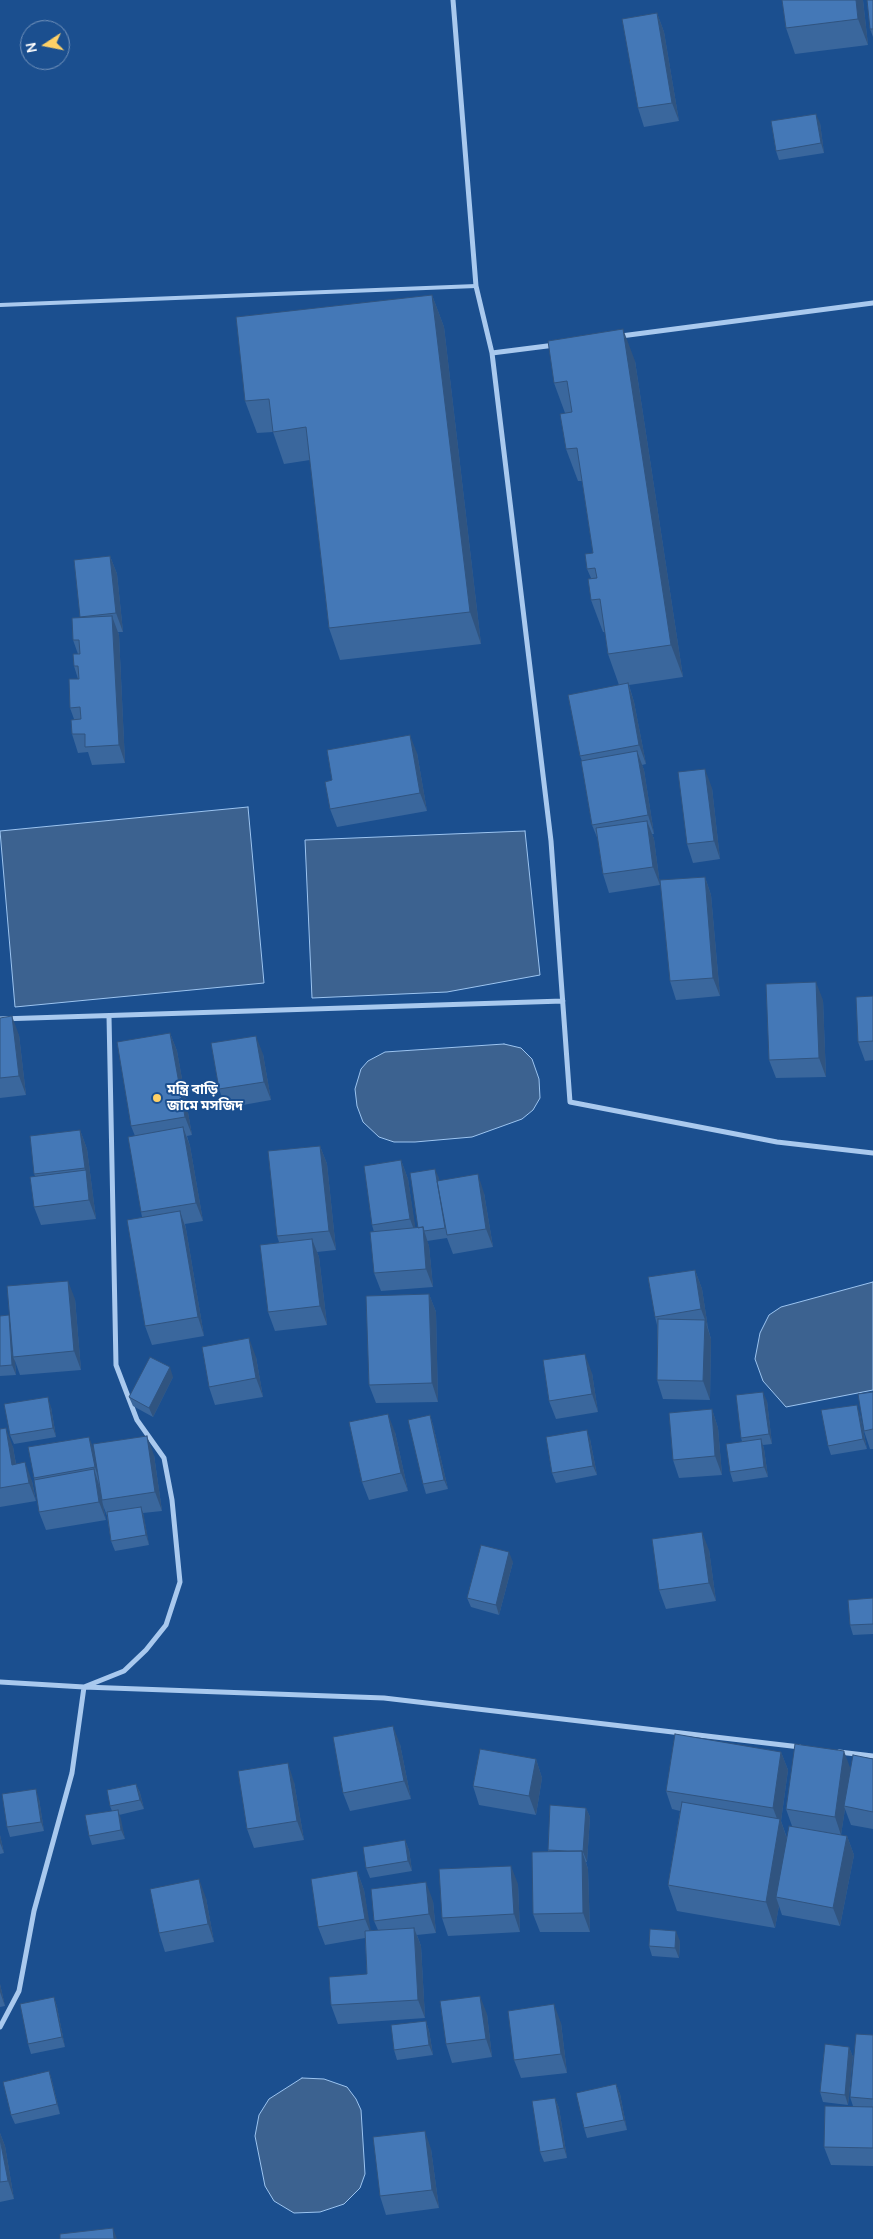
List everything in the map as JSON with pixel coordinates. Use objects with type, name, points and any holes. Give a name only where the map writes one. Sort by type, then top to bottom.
[{"type":"street","points":[[453,0],[476,286],[492,353],[551,841],[570,1102],[777,1142],[873,1153]]},
{"type":"street","points":[[609,338],[873,303]]},
{"type":"street","points":[[492,353],[560,344]]},
{"type":"street","points":[[0,1019],[563,1000]]},
{"type":"street","points":[[84,1687],[124,1671],[146,1650],[166,1625],[180,1582],[172,1500],[164,1458],[137,1420],[116,1365],[109,1016]]},
{"type":"street","points":[[0,1682],[384,1698],[804,1748]]},
{"type":"street","points":[[0,2027],[20,1991],[34,1911],[72,1772],[84,1687]]},
{"type":"street","points":[[834,1751],[873,1756]]},
{"type":"lane","points":[[0,305],[476,286]]},
{"type":"water","points":[[248,807],[264,983],[15,1007],[0,831]]},
{"type":"water","points":[[525,831],[540,975],[447,992],[312,998],[305,840]]},
{"type":"water","points":[[504,1044],[521,1048],[532,1059],[539,1079],[540,1098],[533,1110],[522,1119],[472,1137],[415,1142],[394,1142],[379,1137],[363,1122],[357,1106],[355,1089],[361,1069],[368,1061],[385,1052]]},
{"type":"water","points":[[873,1282],[873,1390],[786,1407],[763,1381],[755,1359],[760,1333],[769,1315],[781,1307]]},
{"type":"water","points":[[302,2078],[324,2079],[347,2087],[356,2099],[361,2110],[365,2174],[360,2188],[344,2204],[320,2212],[294,2213],[274,2201],[265,2186],[255,2136],[259,2115],[269,2099]]},
{"type":"building","points":[[782,0],[856,0],[858,19],[786,28]]},
{"type":"building","points":[[867,0],[873,0],[873,29],[870,29]]},
{"type":"building","points":[[657,13],[672,103],[638,108],[622,19]]},
{"type":"building","points":[[816,114],[821,143],[776,151],[771,121]]},
{"type":"building","points":[[432,295],[470,612],[329,628],[306,427],[273,432],[269,399],[245,401],[236,317]]},
{"type":"building","points":[[623,329],[671,645],[608,654],[600,599],[591,600],[588,579],[597,578],[595,568],[587,569],[585,554],[593,553],[577,448],[566,449],[560,414],[572,412],[567,381],[554,383],[548,341]]},
{"type":"building","points":[[110,556],[116,613],[80,617],[74,560]]},
{"type":"building","points":[[112,616],[119,745],[85,747],[85,734],[72,734],[71,720],[81,719],[80,707],[70,708],[69,679],[79,679],[78,666],[74,666],[73,654],[80,654],[79,640],[73,640],[72,618]]},
{"type":"building","points":[[628,683],[639,745],[580,756],[568,695]]},
{"type":"building","points":[[410,735],[420,793],[330,809],[325,782],[332,780],[327,750]]},
{"type":"building","points":[[637,751],[648,815],[592,825],[581,761]]},
{"type":"building","points":[[705,769],[714,841],[687,844],[678,772]]},
{"type":"building","points":[[647,821],[653,867],[603,874],[596,828]]},
{"type":"building","points":[[705,877],[713,978],[670,981],[660,880]]},
{"type":"building","points":[[816,982],[819,1058],[769,1060],[766,984]]},
{"type":"building","points":[[873,996],[873,1041],[858,1042],[856,997]]},
{"type":"building","points":[[12,1016],[19,1076],[0,1078],[0,1018]]},
{"type":"building","name":"মন্ত্রি বাড়ি জামে মসজিদ","points":[[170,1033],[185,1117],[131,1126],[117,1042]]},
{"type":"building","points":[[256,1036],[264,1082],[219,1089],[211,1043]]},
{"type":"building","points":[[183,1127],[196,1203],[141,1212],[128,1137]]},
{"type":"building","points":[[80,1130],[85,1168],[34,1174],[30,1136]]},
{"type":"building","points":[[320,1146],[329,1231],[277,1236],[268,1151]]},
{"type":"building","points":[[401,1160],[410,1219],[372,1225],[364,1166]]},
{"type":"building","points":[[435,1169],[445,1228],[424,1231],[423,1227],[418,1228],[410,1173]]},
{"type":"building","points":[[86,1170],[89,1200],[34,1207],[30,1177]]},
{"type":"building","points":[[478,1174],[486,1229],[447,1235],[437,1181]]},
{"type":"building","points":[[180,1211],[198,1317],[145,1326],[127,1220]]},
{"type":"building","points":[[423,1227],[426,1269],[374,1273],[370,1232]]},
{"type":"building","points":[[312,1239],[320,1306],[268,1312],[260,1245]]},
{"type":"building","points":[[695,1270],[701,1309],[655,1317],[648,1277]]},
{"type":"building","points":[[68,1281],[74,1351],[13,1357],[7,1286]]},
{"type":"building","points":[[429,1294],[432,1383],[369,1385],[366,1296]]},
{"type":"building","points":[[9,1315],[12,1365],[0,1366],[0,1316]]},
{"type":"building","points":[[658,1319],[705,1320],[703,1381],[657,1380]]},
{"type":"building","points":[[249,1338],[256,1378],[209,1387],[202,1347]]},
{"type":"building","points":[[585,1354],[592,1394],[549,1401],[543,1360]]},
{"type":"building","points":[[150,1357],[170,1367],[149,1408],[129,1397]]},
{"type":"building","points":[[763,1392],[769,1434],[741,1438],[736,1395]]},
{"type":"building","points":[[873,1392],[873,1429],[864,1431],[858,1394]]},
{"type":"building","points":[[48,1397],[53,1428],[10,1435],[4,1404]]},
{"type":"building","points":[[857,1405],[863,1439],[828,1446],[821,1410]]},
{"type":"building","points":[[712,1409],[715,1456],[673,1460],[669,1413]]},
{"type":"building","points":[[388,1414],[401,1473],[362,1482],[349,1422]]},
{"type":"building","points":[[430,1415],[444,1480],[423,1484],[408,1420]]},
{"type":"building","points":[[6,1428],[12,1465],[25,1462],[29,1483],[0,1488],[0,1429]]},
{"type":"building","points":[[587,1430],[593,1466],[552,1473],[546,1437]]},
{"type":"building","points":[[147,1436],[155,1492],[102,1500],[93,1444]]},
{"type":"building","points":[[89,1437],[95,1467],[34,1478],[28,1447]]},
{"type":"building","points":[[761,1439],[764,1467],[730,1472],[726,1444]]},
{"type":"building","points":[[94,1469],[99,1502],[39,1512],[34,1480]]},
{"type":"building","points":[[141,1507],[146,1535],[111,1541],[107,1512]]},
{"type":"building","points":[[702,1532],[709,1583],[659,1590],[652,1539]]},
{"type":"building","points":[[481,1545],[509,1552],[496,1605],[467,1598]]},
{"type":"building","points":[[873,1598],[873,1624],[850,1625],[848,1600]]},
{"type":"building","points":[[393,1726],[404,1781],[343,1793],[333,1737]]},
{"type":"building","points":[[675,1734],[781,1752],[773,1808],[666,1791]]},
{"type":"building","points":[[795,1744],[844,1751],[835,1817],[786,1809]]},
{"type":"building","points":[[480,1749],[536,1759],[529,1796],[473,1786]]},
{"type":"building","points":[[853,1755],[873,1759],[873,1812],[844,1806]]},
{"type":"building","points":[[288,1763],[297,1821],[247,1829],[238,1771]]},
{"type":"building","points":[[136,1784],[140,1800],[110,1806],[107,1790]]},
{"type":"building","points":[[36,1789],[41,1822],[7,1827],[2,1794]]},
{"type":"building","points":[[682,1802],[780,1819],[766,1902],[668,1885]]},
{"type":"building","points":[[550,1805],[586,1808],[583,1852],[548,1850]]},
{"type":"building","points":[[118,1810],[121,1830],[89,1836],[85,1815]]},
{"type":"building","points":[[789,1826],[847,1836],[833,1908],[776,1897]]},
{"type":"building","points":[[405,1840],[408,1861],[366,1868],[363,1847]]},
{"type":"building","points":[[582,1851],[583,1913],[533,1914],[532,1852]]},
{"type":"building","points":[[511,1866],[514,1914],[442,1918],[439,1869]]},
{"type":"building","points":[[357,1871],[365,1919],[318,1927],[311,1879]]},
{"type":"building","points":[[199,1879],[208,1924],[159,1933],[150,1889]]},
{"type":"building","points":[[426,1882],[429,1914],[374,1921],[371,1889]]},
{"type":"building","points":[[414,1928],[418,2000],[331,2005],[329,1977],[367,1974],[365,1931]]},
{"type":"building","points":[[650,1929],[676,1931],[675,1948],[649,1946]]},
{"type":"building","points":[[480,1996],[486,2039],[446,2044],[440,2001]]},
{"type":"building","points":[[54,1997],[62,2037],[28,2044],[20,2004]]},
{"type":"building","points":[[554,2004],[561,2054],[514,2060],[508,2011]]},
{"type":"building","points":[[426,2021],[429,2045],[394,2050],[391,2025]]},
{"type":"building","points":[[856,2034],[873,2035],[873,2099],[850,2097]]},
{"type":"building","points":[[825,2044],[849,2047],[845,2095],[820,2092]]},
{"type":"building","points":[[49,2071],[57,2104],[11,2115],[3,2082]]},
{"type":"building","points":[[616,2084],[624,2120],[584,2128],[576,2093]]},
{"type":"building","points":[[555,2098],[564,2148],[540,2152],[532,2101]]},
{"type":"building","points":[[825,2106],[873,2107],[873,2148],[824,2147]]},
{"type":"building","points":[[425,2131],[432,2190],[380,2196],[373,2137]]},
{"type":"building","points":[[0,2139],[8,2181],[0,2182]]},
{"type":"building","points":[[113,2228],[114,2239],[60,2239],[60,2234]]},
{"type":"place","name":"মন্ত্রি বাড়ি জামে মসজিদ","points":[[157,1098]]}]
